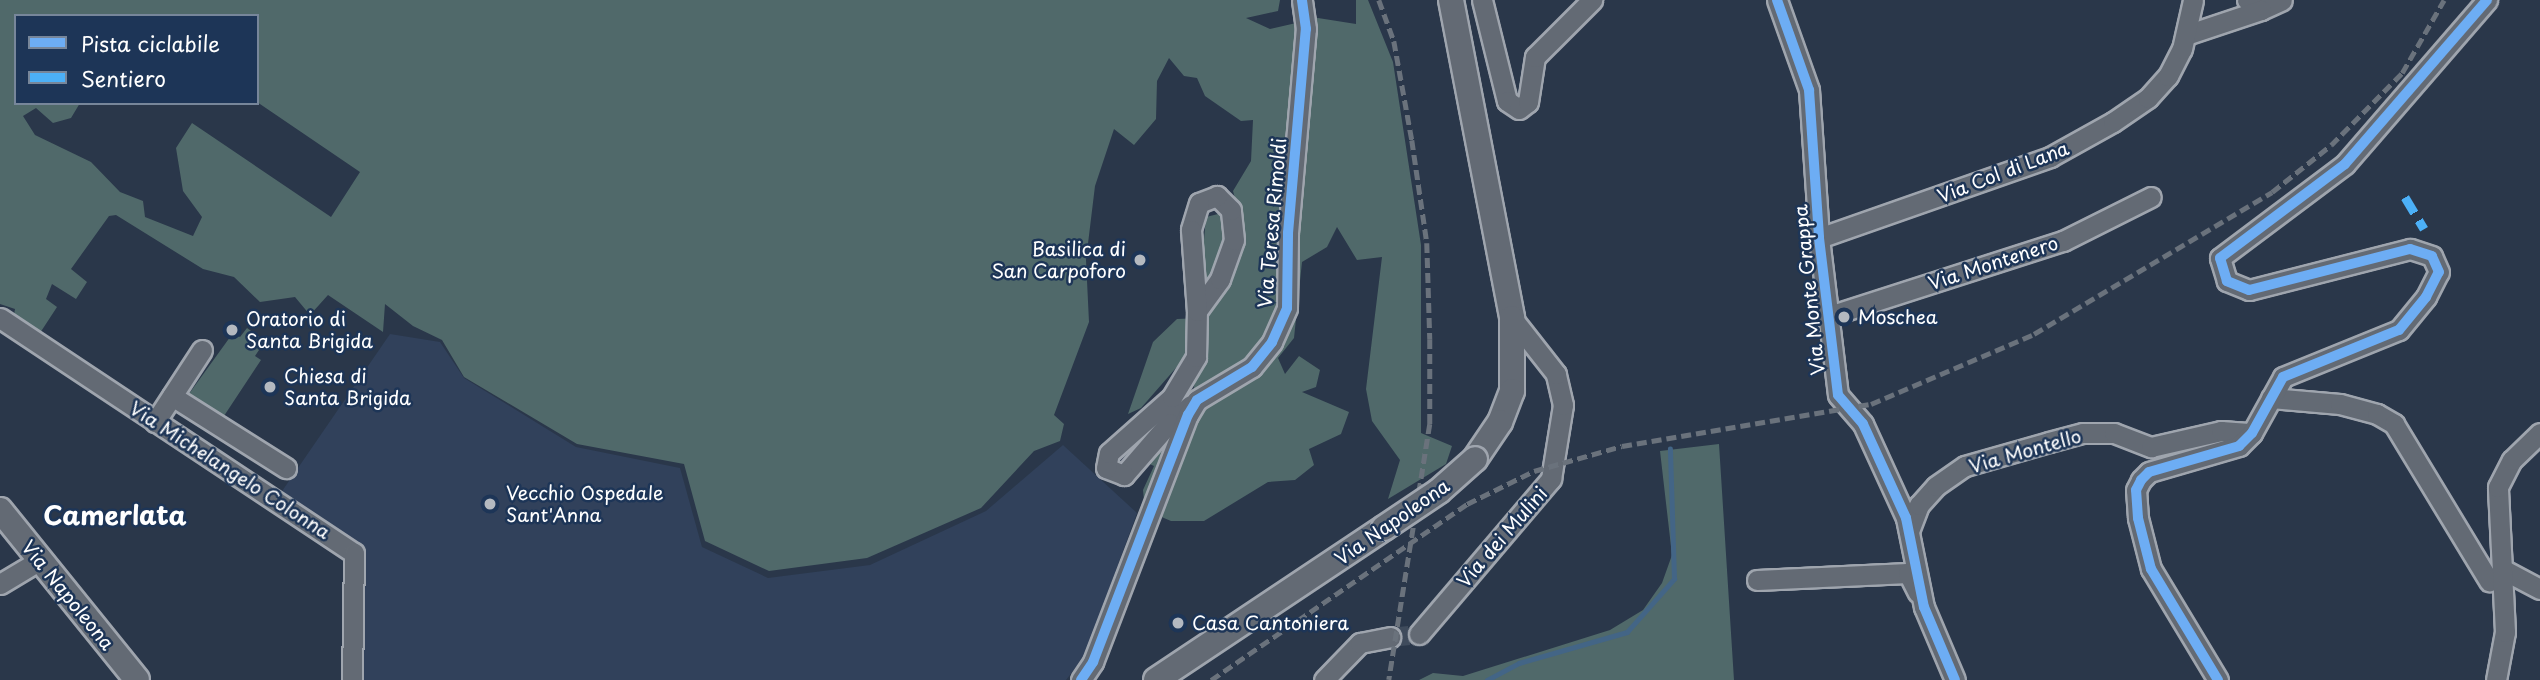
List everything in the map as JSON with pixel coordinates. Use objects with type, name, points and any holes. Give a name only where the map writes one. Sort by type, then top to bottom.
[{"type":"main road","name":"Via Napoleona","points":[[1156,680],[1439,491],[1475,459],[1500,422],[1512,391],[1512,318],[1451,0]]},
{"type":"main road","name":"Via Napoleona","points":[[0,510],[137,680]]},
{"type":"street","name":"Via Teresa Rimoldi","points":[[1197,312],[1196,357],[1189,373],[1172,397],[1109,453],[1106,468],[1124,475],[1169,423],[1197,400],[1252,367],[1272,342],[1287,308],[1288,233],[1307,29],[1302,0]]},
{"type":"street","points":[[1482,0],[1507,101],[1515,109],[1528,102],[1535,57],[1592,0]]},
{"type":"street","name":"Via Monte Grappa","points":[[1777,0],[1808,90],[1819,238],[1838,395],[1863,424],[1909,531],[1924,607],[1955,680]]},
{"type":"street","name":"Via Col di Lana","points":[[1819,238],[2037,162],[2079,142],[2154,93],[2168,76],[2186,35],[2193,0]]},
{"type":"street","points":[[2186,35],[2254,5],[2282,0]]},
{"type":"street","points":[[2218,680],[2151,569],[2136,490],[2149,472],[2239,446],[2252,433],[2283,377],[2399,330],[2437,282],[2438,265],[2424,251],[2410,248],[2249,290],[2233,286],[2222,274],[2222,254],[2345,164],[2487,0]]},
{"type":"street","points":[[1217,195],[1231,210],[1233,251],[1220,279],[1197,312],[1191,230],[1199,204],[1217,195]]},
{"type":"street","name":"Via Montenero","points":[[1829,316],[2063,241],[2151,197]]},
{"type":"street","name":"Via Michelangelo Colonna","points":[[0,318],[354,553],[352,680]]},
{"type":"street","name":"Via dei Mulini","points":[[1419,634],[1551,480],[1563,405],[1556,374],[1512,318]]},
{"type":"street","points":[[155,422],[202,349]]},
{"type":"street","points":[[172,396],[232,444],[286,468]]},
{"type":"street","points":[[2271,398],[2340,404],[2377,414],[2394,424],[2495,575],[2540,589]]},
{"type":"street","points":[[1081,680],[1093,662],[1181,430],[1197,400]]},
{"type":"street","name":"Via Montello","points":[[1909,531],[1919,505],[1936,486],[1965,466],[2083,433],[2114,433],[2151,447],[2221,431],[2252,433]]},
{"type":"street","points":[[2496,680],[2505,632],[2495,575],[2498,486],[2512,460],[2540,433]]},
{"type":"street","points":[[0,584],[40,560]]},
{"type":"street","points":[[1758,580],[1908,573],[1924,607]]},
{"type":"street","points":[[1324,680],[1353,647],[1374,638],[1390,637]]},
{"type":"shaded area","name":"Vecchio Ospedale Sant'Anna","points":[[390,334],[440,342],[464,378],[576,447],[680,468],[702,547],[768,578],[870,565],[986,511],[1063,445],[1137,513],[1084,657],[1066,680],[362,680],[365,560],[278,497]]},
{"type":"green space","points":[[0,0],[1280,0],[1278,11],[1246,18],[1270,29],[1318,18],[1356,24],[1356,0],[1368,0],[1393,62],[1421,245],[1421,433],[1452,446],[1446,464],[1388,499],[1400,460],[1372,421],[1366,389],[1382,257],[1357,260],[1337,227],[1327,247],[1302,262],[1294,338],[1278,358],[1285,374],[1299,356],[1320,370],[1316,387],[1302,392],[1349,412],[1341,434],[1309,449],[1314,465],[1295,480],[1268,482],[1204,521],[1171,521],[1145,510],[1143,490],[1154,466],[1141,460],[1128,442],[1149,420],[1173,440],[1194,389],[1195,365],[1182,361],[1141,408],[1128,414],[1153,342],[1177,319],[1201,318],[1210,280],[1201,273],[1206,217],[1226,212],[1230,235],[1245,234],[1233,191],[1251,161],[1253,120],[1241,121],[1205,96],[1197,78],[1184,76],[1169,58],[1157,81],[1156,119],[1134,145],[1114,129],[1095,186],[1086,260],[1089,322],[1054,415],[1064,424],[1060,441],[1034,451],[981,508],[867,558],[769,571],[705,541],[684,464],[577,444],[464,377],[442,340],[413,326],[385,304],[383,332],[328,295],[310,315],[295,297],[260,302],[234,277],[203,269],[116,215],[109,216],[71,269],[87,282],[76,299],[52,284],[46,299],[57,307],[40,333],[14,315],[15,309],[0,304]],"holes":[[[14,14],[259,14],[259,103],[360,172],[331,217],[192,123],[176,148],[183,191],[202,217],[193,236],[145,217],[143,201],[120,192],[91,162],[35,135],[23,116],[36,108],[53,123],[71,118],[79,105],[14,105]]]},
{"type":"green space","points":[[247,328],[265,341],[255,356],[261,360],[220,422],[186,398],[233,333],[240,337]]},
{"type":"green space","points":[[1719,444],[1734,680],[1419,680],[1433,673],[1463,676],[1610,630],[1643,610],[1662,583],[1672,555],[1660,451]]},
{"type":"waterway","points":[[1487,680],[1519,663],[1627,632],[1674,579],[1670,449]]},
{"type":"tunnel","points":[[1390,637],[1419,634]]},
{"type":"railway","points":[[1379,0],[1394,41],[1412,140],[1427,243],[1430,339],[1430,424],[1389,680]]},
{"type":"railway","points":[[1211,680],[1467,504],[1534,471],[1622,446],[1871,404],[2034,334],[2272,192],[2331,145],[2402,73],[2444,0]]},
{"type":"marked path","points":[[2405,197],[2424,229]]},
{"type":"cycle path","points":[[1081,680],[1093,662],[1188,415],[1197,400],[1252,367],[1272,342],[1287,308],[1288,233],[1306,29],[1302,0]]},
{"type":"cycle path","points":[[1777,0],[1809,90],[1819,238],[1838,395],[1863,424],[1906,518],[1924,607],[1955,680]]},
{"type":"cycle path","points":[[2218,680],[2151,569],[2138,518],[2136,490],[2141,480],[2149,472],[2239,446],[2252,433],[2283,377],[2399,330],[2426,297],[2439,272],[2432,256],[2410,249],[2249,290],[2227,281],[2220,258],[2345,164],[2487,0]]},
{"type":"place","name":"Basilica di San Carpoforo","points":[[1140,260]]},
{"type":"place","name":"Moschea","points":[[1844,317]]},
{"type":"place","name":"Oratorio di Santa Brigida","points":[[232,330]]},
{"type":"place","name":"Chiesa di Santa Brigida","points":[[270,387]]},
{"type":"place","name":"Vecchio Ospedale Sant'Anna","points":[[490,504]]},
{"type":"place","name":"Casa Cantoniera","points":[[1178,623]]},
{"type":"district","name":"Camerlata","points":[[115,515]]}]
